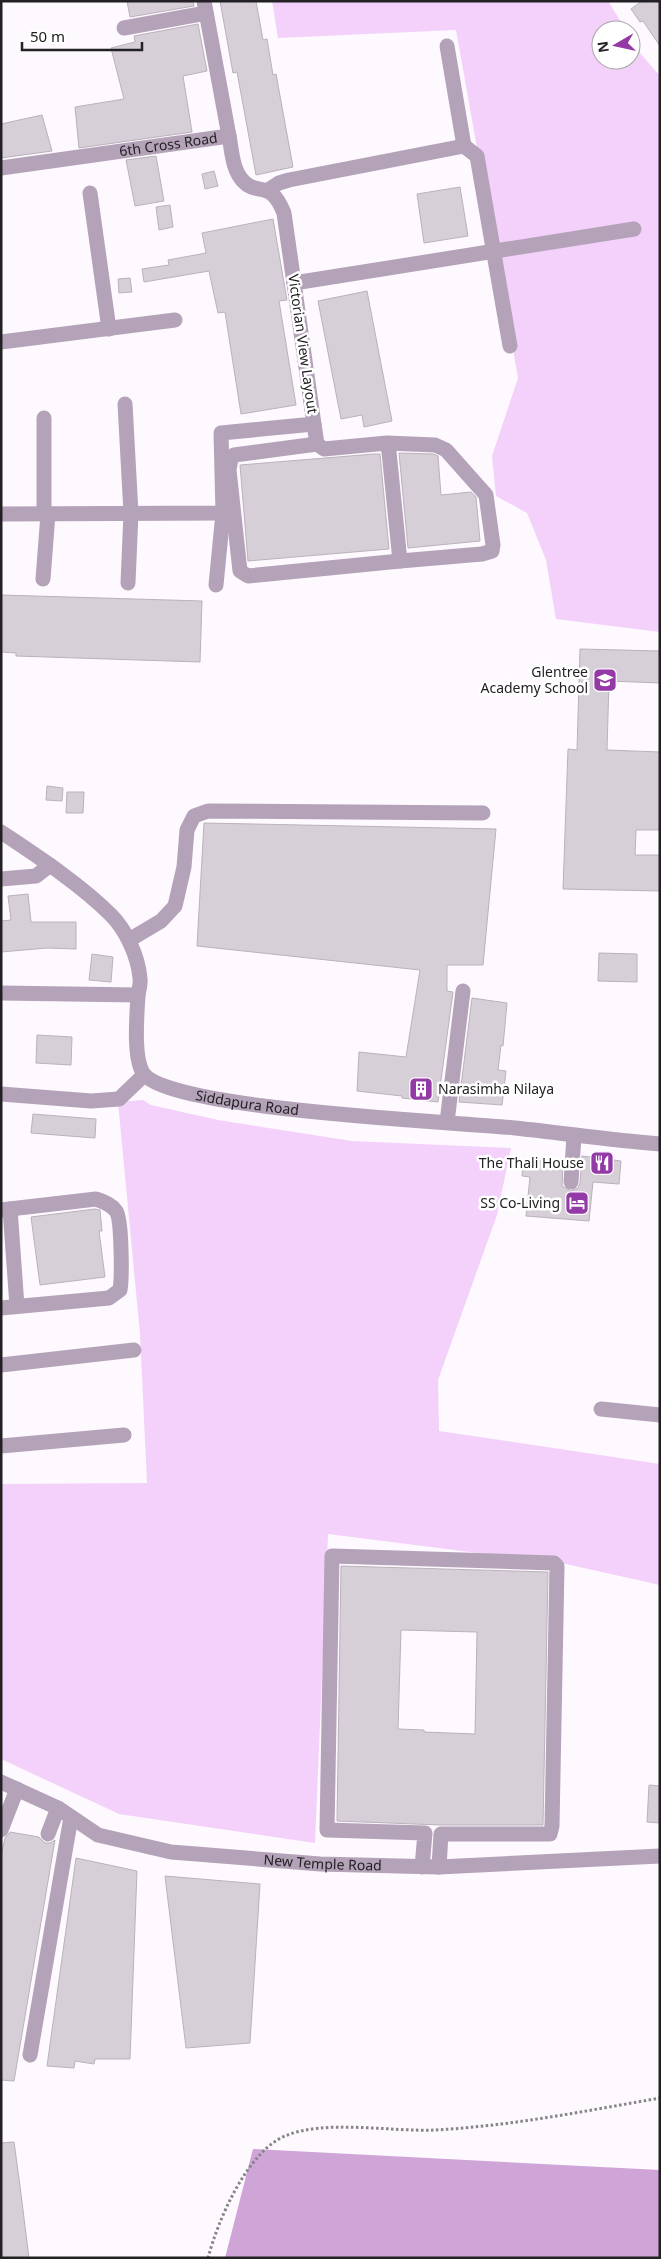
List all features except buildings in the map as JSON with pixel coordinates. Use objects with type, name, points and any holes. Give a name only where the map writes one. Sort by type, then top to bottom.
[{"type":"street","points":[[124,28],[205,7]]},
{"type":"street","name":"6th Cross Road","points":[[1,168],[229,136],[205,7]]},
{"type":"street","points":[[447,46],[464,146],[477,156],[510,346]]},
{"type":"street","points":[[229,136],[235,168],[244,182],[268,190],[279,183],[289,180],[464,146]]},
{"type":"street","name":"Victorian View Layout","points":[[224,513],[221,433],[314,424],[284,213],[278,200],[268,190]]},
{"type":"street","points":[[90,193],[110,329]]},
{"type":"street","points":[[294,283],[634,229]]},
{"type":"street","points":[[1,342],[175,320]]},
{"type":"street","points":[[126,404],[130,513],[128,583]]},
{"type":"street","points":[[43,579],[46,514],[44,418]]},
{"type":"street","points":[[314,424],[317,444]]},
{"type":"street","points":[[387,443],[400,561]]},
{"type":"street","points":[[387,443],[442,447],[481,489],[488,500],[492,551],[482,554],[248,576],[240,571],[229,470],[231,459],[234,456],[317,444],[324,449],[387,443]]},
{"type":"street","points":[[1,514],[224,513],[216,585]]},
{"type":"street","points":[[129,940],[161,921],[175,906],[184,867],[188,830],[194,816],[201,813],[218,811],[483,814]]},
{"type":"street","points":[[1,832],[50,865],[112,915],[129,940],[140,979],[138,995],[138,1062],[144,1075],[119,1099],[91,1101],[1,1094]]},
{"type":"street","points":[[1,879],[36,876],[50,865]]},
{"type":"street","points":[[447,1122],[463,991]]},
{"type":"street","points":[[1,993],[138,995]]},
{"type":"street","name":"Siddapura Road","points":[[144,1075],[158,1085],[228,1101],[290,1110],[516,1128],[574,1136],[660,1144]]},
{"type":"street","points":[[571,1182],[574,1136]]},
{"type":"street","points":[[1,1308],[109,1298],[120,1290],[122,1277],[118,1213],[110,1204],[96,1199],[5,1209],[17,1306]]},
{"type":"street","points":[[1,1365],[134,1350]]},
{"type":"street","points":[[601,1409],[660,1415]]},
{"type":"street","points":[[1,1446],[124,1435]]},
{"type":"street","points":[[422,1867],[425,1833],[327,1830],[332,1556],[554,1563],[557,1566],[557,1575],[552,1826],[550,1834],[441,1834],[439,1867]]},
{"type":"street","name":"New Temple Road","points":[[1,1782],[65,1813],[98,1835],[170,1852],[320,1864],[422,1867],[660,1856]]},
{"type":"street","points":[[1,1830],[17,1789]]},
{"type":"street","points":[[48,1834],[65,1813]]},
{"type":"street","points":[[30,2055],[65,1813]]},
{"type":"path","points":[[208,2258],[214,2235],[242,2180],[262,2152],[284,2136],[317,2128],[434,2130],[512,2123],[660,2098]]},
{"type":"shaded area","points":[[272,1],[608,1],[620,20],[591,20],[591,70],[641,70],[641,54],[660,76],[660,632],[556,619],[546,560],[527,513],[496,496],[492,456],[518,378],[456,30],[278,38]]},
{"type":"shaded area","points":[[143,1100],[151,1105],[218,1120],[352,1141],[511,1148],[497,1215],[438,1380],[439,1431],[660,1464],[660,1585],[566,1564],[328,1534],[315,1843],[119,1814],[1,1759],[1,1484],[147,1483],[140,1334],[118,1102]]},
{"type":"shaded area","points":[[253,2149],[660,2170],[660,2258],[225,2258]]},
{"type":"place","name":"Glentree Academy School","points":[[605,680]]},
{"type":"place","name":"Narasimha Nilaya","points":[[421,1089]]},
{"type":"place","name":"The Thali House","points":[[602,1163]]},
{"type":"place","name":"SS Co-Living","points":[[577,1203]]}]
